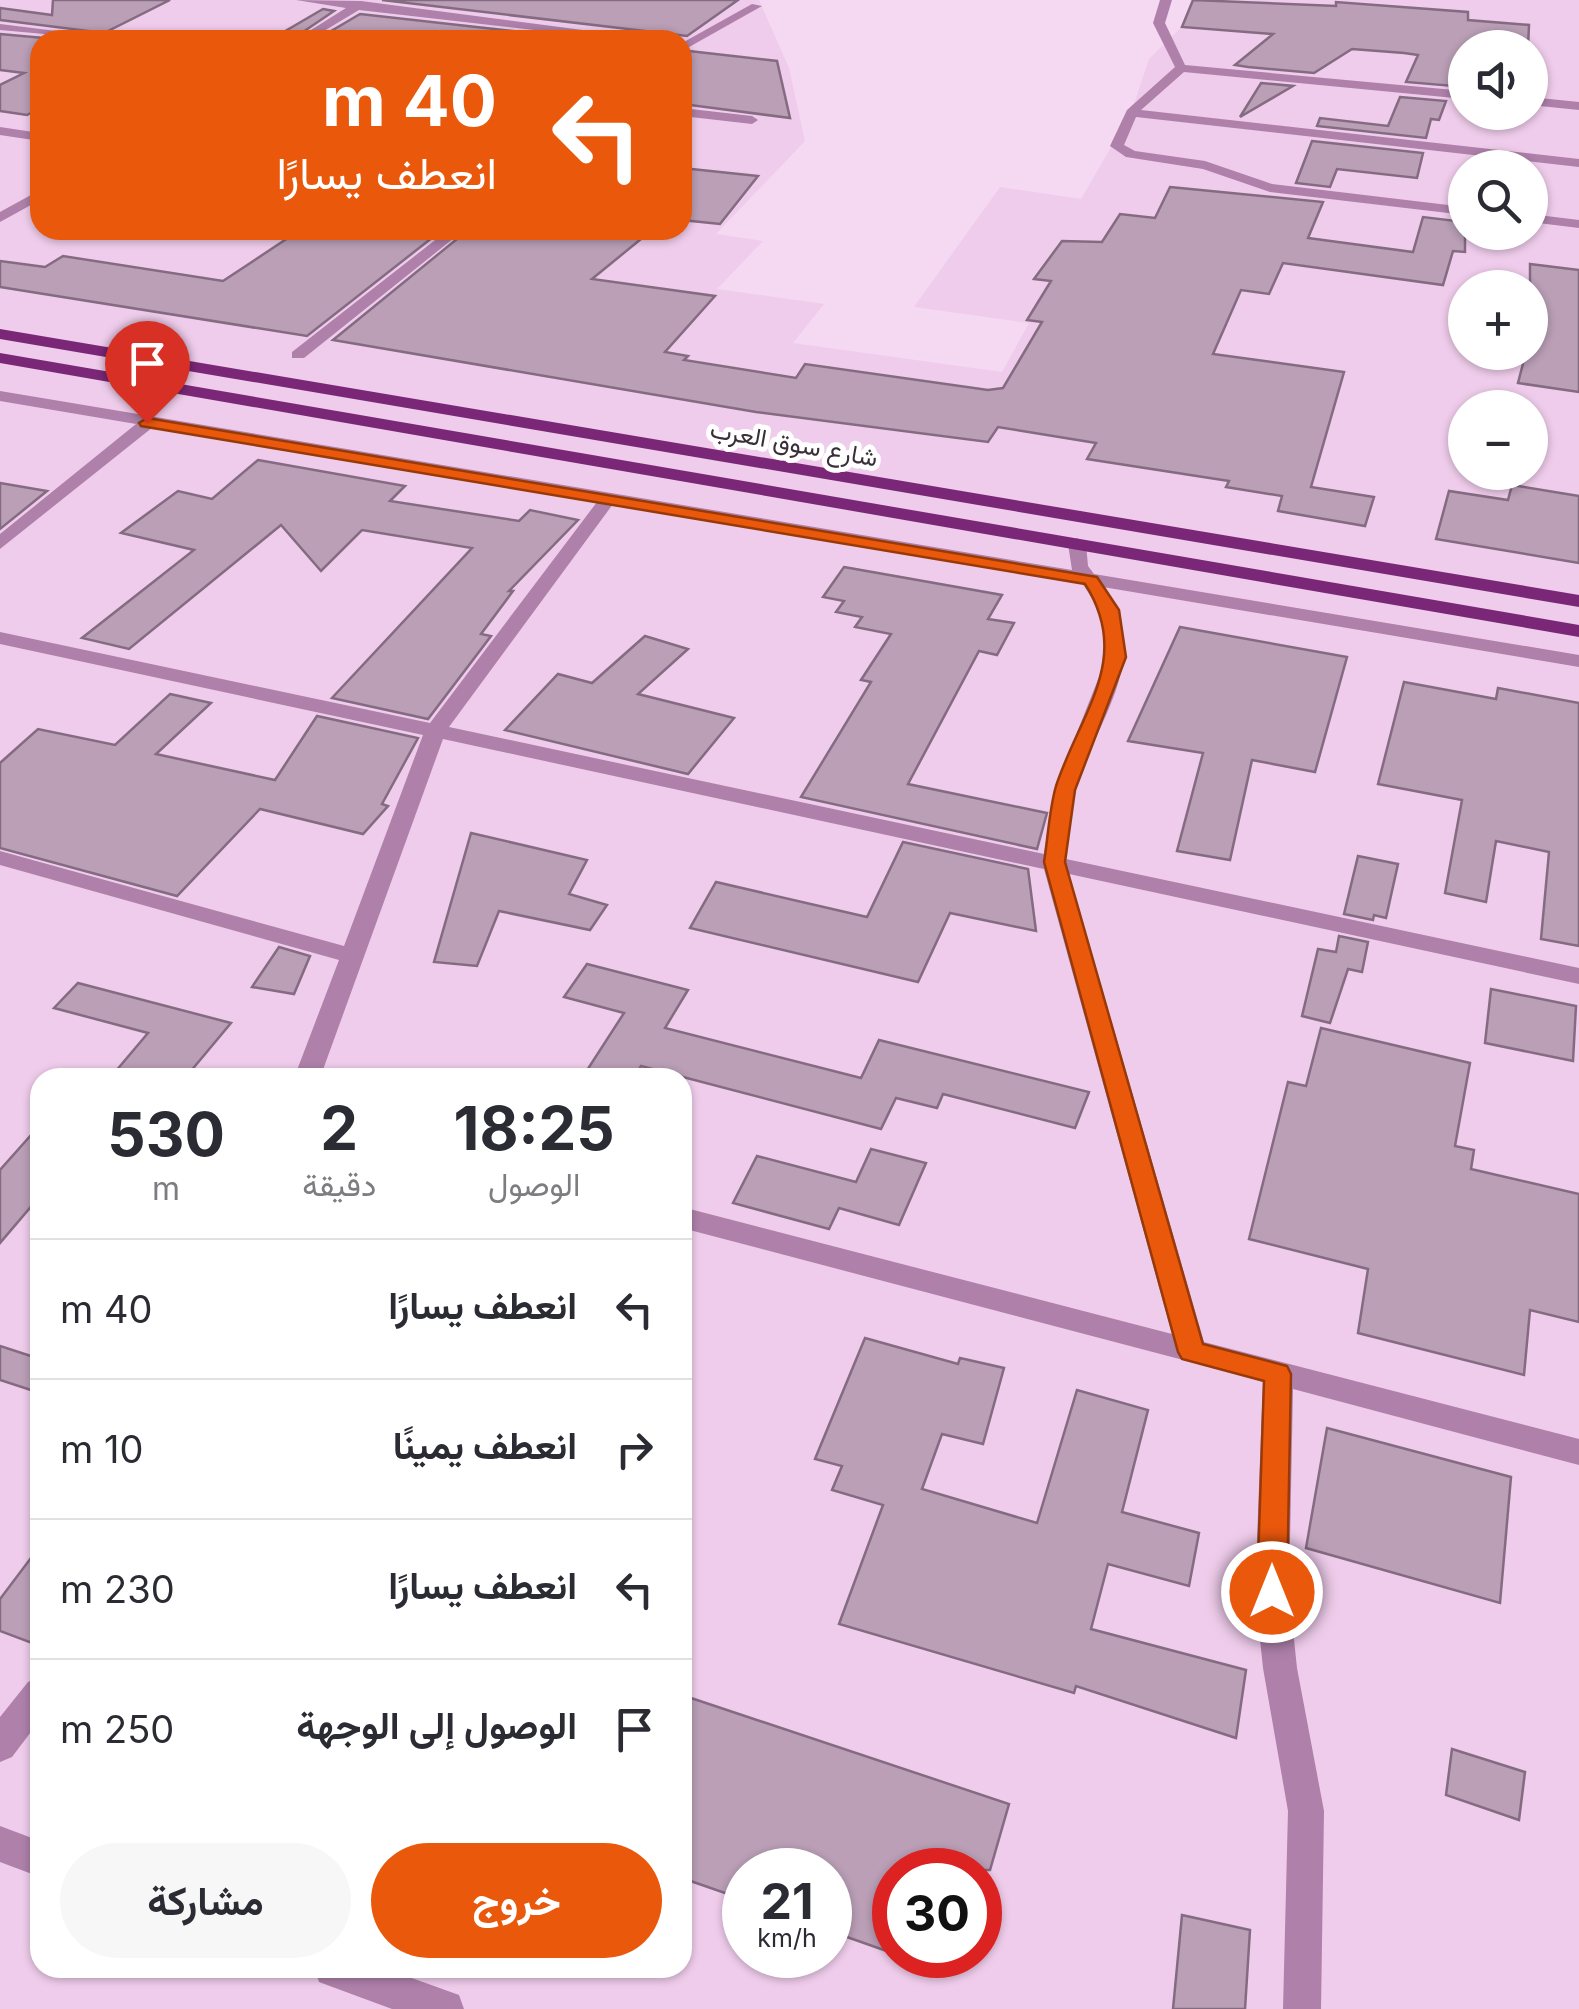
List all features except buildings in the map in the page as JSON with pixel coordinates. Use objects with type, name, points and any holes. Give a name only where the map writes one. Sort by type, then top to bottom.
[{"type":"main road","name":"شارع سوق العرب","points":[[0,334],[1579,600]]},
{"type":"main road","points":[[0,358],[1579,631]]},
{"type":"street","points":[[302,0],[363,3],[575,30]]},
{"type":"street","points":[[1166,0],[1159,23],[1181,68]]},
{"type":"street","points":[[318,30],[363,3]]},
{"type":"street","points":[[692,41],[756,6]]},
{"type":"street","points":[[0,27],[30,31]]},
{"type":"street","points":[[1448,93],[1181,68],[1131,113],[1117,146],[1130,154],[1204,165],[1270,188],[1448,208]]},
{"type":"street","points":[[1548,103],[1579,106]]},
{"type":"street","points":[[692,113],[752,120]]},
{"type":"street","points":[[1131,113],[1579,162]]},
{"type":"street","points":[[0,131],[30,136]]},
{"type":"street","points":[[0,218],[30,200]]},
{"type":"street","points":[[1548,220],[1579,224]]},
{"type":"street","points":[[298,355],[445,240]]},
{"type":"street","points":[[0,396],[1579,662]]},
{"type":"street","points":[[0,544],[147,423]]},
{"type":"street","points":[[310,1068],[436,730],[609,498]]},
{"type":"street","points":[[1077,544],[1076,558],[1110,610],[1116,657],[1065,790],[1054,862],[1192,1352]]},
{"type":"street","points":[[0,638],[1579,976]]},
{"type":"street","points":[[0,858],[349,956]]},
{"type":"street","points":[[692,1220],[1579,1452]]},
{"type":"street","points":[[1278,1374],[1272,1592],[1277,1649],[1306,1811],[1302,2009]]},
{"type":"street","points":[[0,1745],[30,1706]]},
{"type":"street","points":[[0,1844],[30,1855]]},
{"type":"street","points":[[360,1978],[445,2009]]},
{"type":"shaded area","points":[[0,0],[759,0],[789,68],[805,141],[716,234],[763,241],[717,289],[824,304],[793,343],[1002,372],[1029,323],[914,307],[1000,187],[1081,199],[1131,113],[1149,59],[1209,0],[1579,0],[1579,2009],[0,2009]]},
{"type":"route","points":[[147,423],[1091,580],[1110,610],[1118,641],[1116,657],[1065,790],[1054,862],[1192,1352],[1278,1374],[1272,1592]]}]
